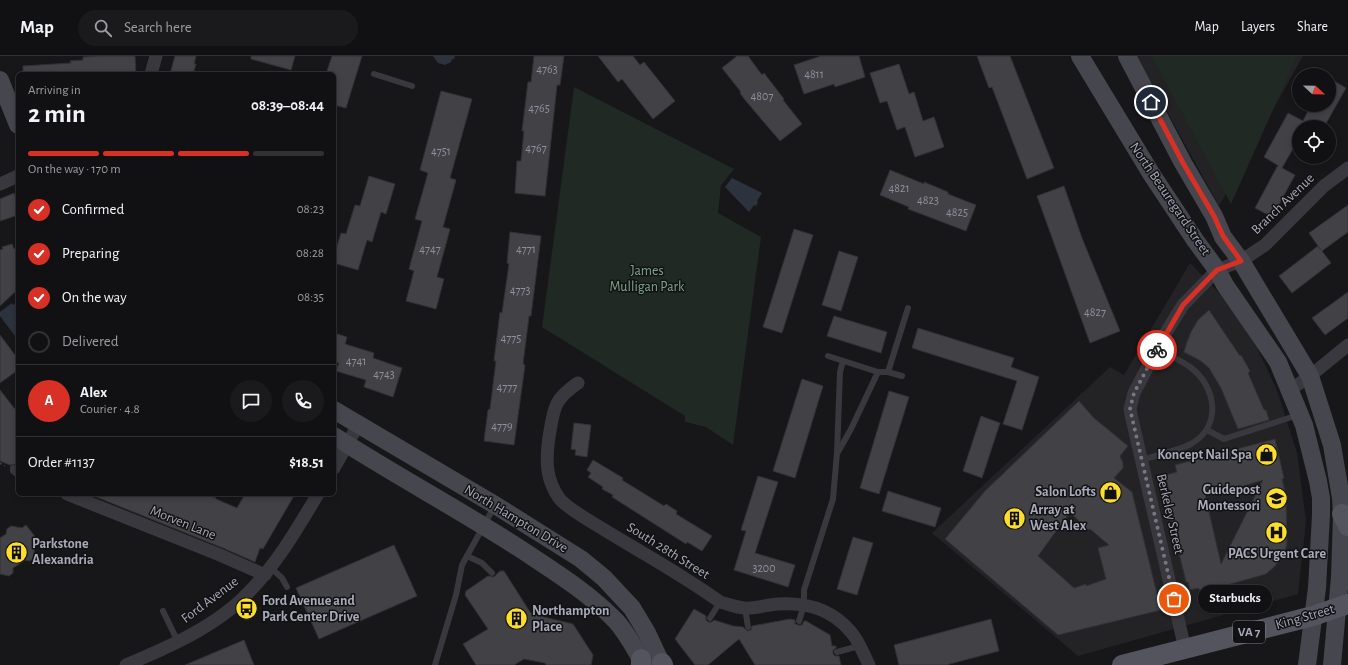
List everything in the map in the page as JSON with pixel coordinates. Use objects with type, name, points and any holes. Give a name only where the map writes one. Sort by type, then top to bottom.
[{"type":"main road","name":"North Beauregard Street","points":[[1080,56],[1152,175],[1194,240],[1217,270],[1278,362],[1304,425],[1312,452],[1321,498],[1321,533],[1317,588],[1307,665]]},
{"type":"main road","name":"North Beauregard Street","points":[[1127,56],[1183,163],[1214,216],[1223,236],[1241,261],[1310,376],[1340,468],[1345,520],[1340,577],[1342,606],[1332,665]]},
{"type":"main road","points":[[0,80],[16,120]]},
{"type":"main road","name":"North Hampton Drive","points":[[336,411],[495,505],[581,559],[604,578],[632,608],[647,633],[652,664]]},
{"type":"main road","name":"North Hampton Drive","points":[[340,440],[484,526],[569,582],[616,622],[652,664]]},
{"type":"main road","name":"King Street","points":[[1122,665],[1313,616],[1342,606]]},
{"type":"street","points":[[152,72],[156,56]]},
{"type":"street","name":"Branch Avenue","points":[[1217,270],[1241,261],[1265,245],[1324,186],[1348,168]]},
{"type":"street","points":[[0,184],[16,177]]},
{"type":"street","name":"Berkeley Street","points":[[1185,649],[1130,409],[1134,393],[1183,305],[1217,270]]},
{"type":"street","points":[[1290,390],[1348,345]]},
{"type":"street","name":"South 28th Street","points":[[578,383],[564,393],[554,408],[547,459],[547,472],[559,499],[596,525],[720,602],[745,608],[776,604],[804,605],[820,608],[835,617],[852,633],[869,665]]},
{"type":"street","points":[[336,459],[340,440],[358,425]]},
{"type":"street","name":"Morven Lane","points":[[78,496],[267,571]]},
{"type":"street","name":"Ford Avenue","points":[[126,665],[178,642],[202,629],[238,603],[267,571],[287,544],[317,496]]},
{"type":"lane","points":[[374,74],[412,86]]},
{"type":"lane","points":[[888,372],[908,308]]},
{"type":"lane","points":[[1141,460],[1190,445],[1207,430],[1212,417],[1213,409],[1208,388],[1199,375],[1190,367],[1158,349]]},
{"type":"lane","points":[[828,356],[878,372],[888,372],[902,376]]},
{"type":"lane","points":[[799,621],[804,605],[804,590],[833,499],[838,453],[840,372],[843,361]]},
{"type":"lane","points":[[838,453],[878,372]]},
{"type":"lane","points":[[1207,430],[1224,439],[1299,415]]},
{"type":"lane","points":[[13,468],[13,471],[16,474]]},
{"type":"lane","points":[[434,665],[456,595],[462,565],[495,505]]},
{"type":"lane","points":[[467,556],[482,563],[492,573]]},
{"type":"lane","points":[[267,571],[282,578],[287,587]]},
{"type":"lane","points":[[710,618],[720,602]]},
{"type":"lane","points":[[745,608],[748,627]]},
{"type":"lane","points":[[163,611],[178,642]]},
{"type":"lane","points":[[837,652],[860,646]]},
{"type":"shaded area","points":[[433,56],[455,56],[451,62],[445,65],[438,63]]},
{"type":"shaded area","points":[[1136,56],[1303,56],[1296,68],[1292,68],[1292,76],[1219,206]]},
{"type":"shaded area","points":[[732,178],[762,193],[756,206],[754,205],[749,212],[725,187]]},
{"type":"shaded area","points":[[1190,263],[1223,297],[1256,346],[1277,390],[1297,453],[1306,521],[1298,594],[1078,656],[932,533],[1110,367],[1124,375]]},
{"type":"shaded area","points":[[12,303],[13,305],[16,303],[15,336],[0,316],[0,312]]},
{"type":"green space","points":[[1152,56],[1297,56],[1231,204]]},
{"type":"green space","name":"James Mulligan Park","points":[[574,87],[734,169],[721,185],[718,213],[761,237],[733,445],[706,427],[685,422],[685,416],[542,327]]},
{"type":"building","points":[[135,56],[136,72],[23,72],[23,66],[71,63],[70,61],[83,60],[83,57]]},
{"type":"building","points":[[175,56],[196,56],[194,72],[171,72]]},
{"type":"building","points":[[251,56],[295,56],[291,70],[251,59]]},
{"type":"building","points":[[332,56],[362,56],[346,108],[336,106],[336,72],[327,72]]},
{"type":"building","points":[[534,56],[564,56],[560,85],[557,85],[545,196],[515,193],[517,161],[521,161],[524,131],[522,131],[528,82],[531,82]]},
{"type":"building","points":[[598,56],[633,56],[640,65],[644,62],[675,101],[653,119],[622,79],[618,82]]},
{"type":"building","points":[[737,56],[748,56],[762,75],[764,73],[802,124],[780,141],[745,100],[740,93],[741,92],[722,68]]},
{"type":"building","points":[[821,56],[859,56],[865,77],[835,87],[834,84],[804,94],[794,65]]},
{"type":"building","points":[[977,56],[1010,56],[1054,168],[1027,179],[992,87],[989,88]]},
{"type":"building","points":[[899,64],[909,94],[914,92],[923,121],[934,117],[944,147],[915,157],[905,127],[897,130],[887,101],[880,103],[870,73]]},
{"type":"building","points":[[1336,82],[1346,88],[1336,106]]},
{"type":"building","points":[[441,91],[472,99],[450,178],[456,180],[443,227],[450,229],[437,277],[444,279],[436,309],[406,301],[414,271],[409,269],[422,221],[415,219],[428,173],[420,170]]},
{"type":"building","points":[[1308,112],[1332,112],[1328,120],[1304,120]]},
{"type":"building","points":[[1288,113],[1301,120],[1292,120],[1292,150],[1282,168],[1295,175],[1272,217],[1255,208],[1278,165],[1264,157]]},
{"type":"building","points":[[890,170],[924,184],[924,182],[948,192],[948,194],[976,205],[966,231],[908,209],[909,207],[880,195]]},
{"type":"building","points":[[369,176],[395,184],[386,214],[381,212],[372,242],[367,240],[358,270],[336,264],[336,249],[341,233],[346,234],[355,205],[360,206]]},
{"type":"building","points":[[1064,186],[1082,238],[1120,331],[1090,343],[1037,196]]},
{"type":"building","points":[[14,193],[16,198],[16,216],[0,221],[0,199]]},
{"type":"building","points":[[1348,205],[1348,232],[1322,251],[1331,263],[1292,293],[1279,276],[1318,246],[1321,250],[1309,233]]},
{"type":"building","points":[[794,229],[813,235],[782,333],[763,327]]},
{"type":"building","points":[[510,232],[541,236],[531,316],[529,316],[523,364],[525,365],[514,445],[484,441],[496,361],[494,361],[500,312],[502,313],[509,264],[507,263]]},
{"type":"building","points":[[12,244],[14,249],[16,248],[16,291],[0,306],[0,250],[3,249],[2,247]]},
{"type":"building","points":[[839,251],[858,257],[841,311],[822,305]]},
{"type":"building","points":[[1348,292],[1348,318],[1325,335],[1312,318]]},
{"type":"building","points":[[1209,310],[1240,356],[1241,355],[1250,371],[1248,373],[1264,410],[1266,410],[1269,420],[1238,429],[1221,388],[1209,368],[1201,361],[1184,352],[1191,332],[1198,320]]},
{"type":"building","points":[[834,316],[887,332],[881,353],[827,336]]},
{"type":"building","points":[[918,328],[1014,358],[1011,367],[1039,377],[1022,430],[1003,424],[1017,381],[912,348]]},
{"type":"building","points":[[336,334],[347,337],[345,344],[374,353],[373,358],[402,368],[393,397],[364,387],[366,380],[336,371],[339,363],[336,362]]},
{"type":"building","points":[[0,335],[16,356],[16,371],[0,383]]},
{"type":"building","points":[[802,379],[823,386],[795,478],[773,471]]},
{"type":"building","points":[[0,390],[16,410],[16,466],[15,464],[10,465],[0,461]]},
{"type":"building","points":[[889,391],[909,397],[879,494],[860,488]]},
{"type":"building","name":"Array at West Alex","points":[[1079,401],[1094,418],[1128,446],[1120,456],[1123,463],[1123,468],[1114,478],[1132,492],[1161,610],[1058,635],[945,539],[985,491]],"holes":[[[1070,512],[1088,530],[1090,529],[1109,545],[1098,548],[1106,579],[1086,586],[1086,584],[1074,588],[1038,556]]]},
{"type":"building","points":[[981,416],[1000,423],[982,478],[963,471]]},
{"type":"building","points":[[574,423],[591,425],[587,457],[575,455],[576,450],[571,449]]},
{"type":"building","points":[[1275,439],[1284,478],[1282,479],[1286,496],[1287,544],[1283,556],[1274,567],[1266,574],[1202,592],[1198,588],[1190,590],[1188,582],[1186,582],[1165,495],[1170,494],[1165,475],[1177,472],[1175,465]],"holes":[[[1263,480],[1221,564],[1205,494],[1222,490],[1224,492]]]},
{"type":"building","points":[[593,460],[623,478],[622,480],[664,506],[666,504],[677,511],[676,514],[712,536],[702,551],[687,542],[686,544],[612,497],[613,495],[602,489],[603,487],[588,477],[591,473],[587,470]]},
{"type":"building","points":[[758,476],[778,482],[755,553],[795,565],[788,587],[734,570],[746,531],[741,530]]},
{"type":"building","points":[[888,491],[941,508],[935,527],[882,511]]},
{"type":"building","points":[[94,496],[212,496],[237,508],[244,496],[294,496],[263,549],[260,548],[255,562]]},
{"type":"building","name":"Parkstone Alexandria","points":[[26,525],[40,543],[35,547],[33,558],[30,561],[25,560],[13,568],[13,573],[9,576],[0,574],[0,538],[6,534],[7,529],[11,526],[22,528]]},
{"type":"building","points":[[853,537],[873,543],[857,595],[837,589]]},
{"type":"building","points":[[394,545],[417,596],[319,639],[296,588]]},
{"type":"building","name":"Northampton Place","points":[[500,571],[504,571],[530,612],[535,615],[573,624],[593,655],[591,665],[546,665],[545,663],[524,659],[514,665],[476,665],[463,644],[488,629],[465,595],[466,591],[488,576],[494,577]]},
{"type":"building","points":[[694,609],[706,616],[706,620],[708,622],[712,622],[714,620],[733,626],[743,627],[747,631],[751,630],[752,626],[790,619],[795,620],[795,624],[798,625],[802,625],[804,621],[806,621],[830,635],[832,646],[836,646],[833,650],[833,654],[835,656],[839,656],[841,665],[755,665],[739,639],[708,665],[695,665],[675,639]]},
{"type":"building","points":[[991,619],[999,651],[946,665],[899,665],[894,645]]},
{"type":"building","points":[[244,640],[254,665],[185,665]]},
{"type":"way so far","points":[[1157,350],[1134,393],[1130,409],[1174,599]]},
{"type":"place","name":"Koncept Nail Spa","points":[[1267,455]]},
{"type":"place","name":"Salon Lofts","points":[[1111,492]]},
{"type":"place","name":"Guidepost Montessori","points":[[1276,498]]},
{"type":"place","name":"Array at West Alex","points":[[1014,518]]},
{"type":"place","name":"PACS Urgent Care","points":[[1277,532]]},
{"type":"place","name":"Parkstone Alexandria","points":[[17,552]]},
{"type":"place","name":"Starbucks","points":[[1174,599]]},
{"type":"place","name":"Ford Avenue and Park Center Drive","points":[[247,609]]},
{"type":"place","name":"Northampton Place","points":[[516,619]]},
{"type":"route","points":[[1151,102],[1183,163],[1214,216],[1223,236],[1241,261],[1217,270],[1183,305],[1157,350]]}]
